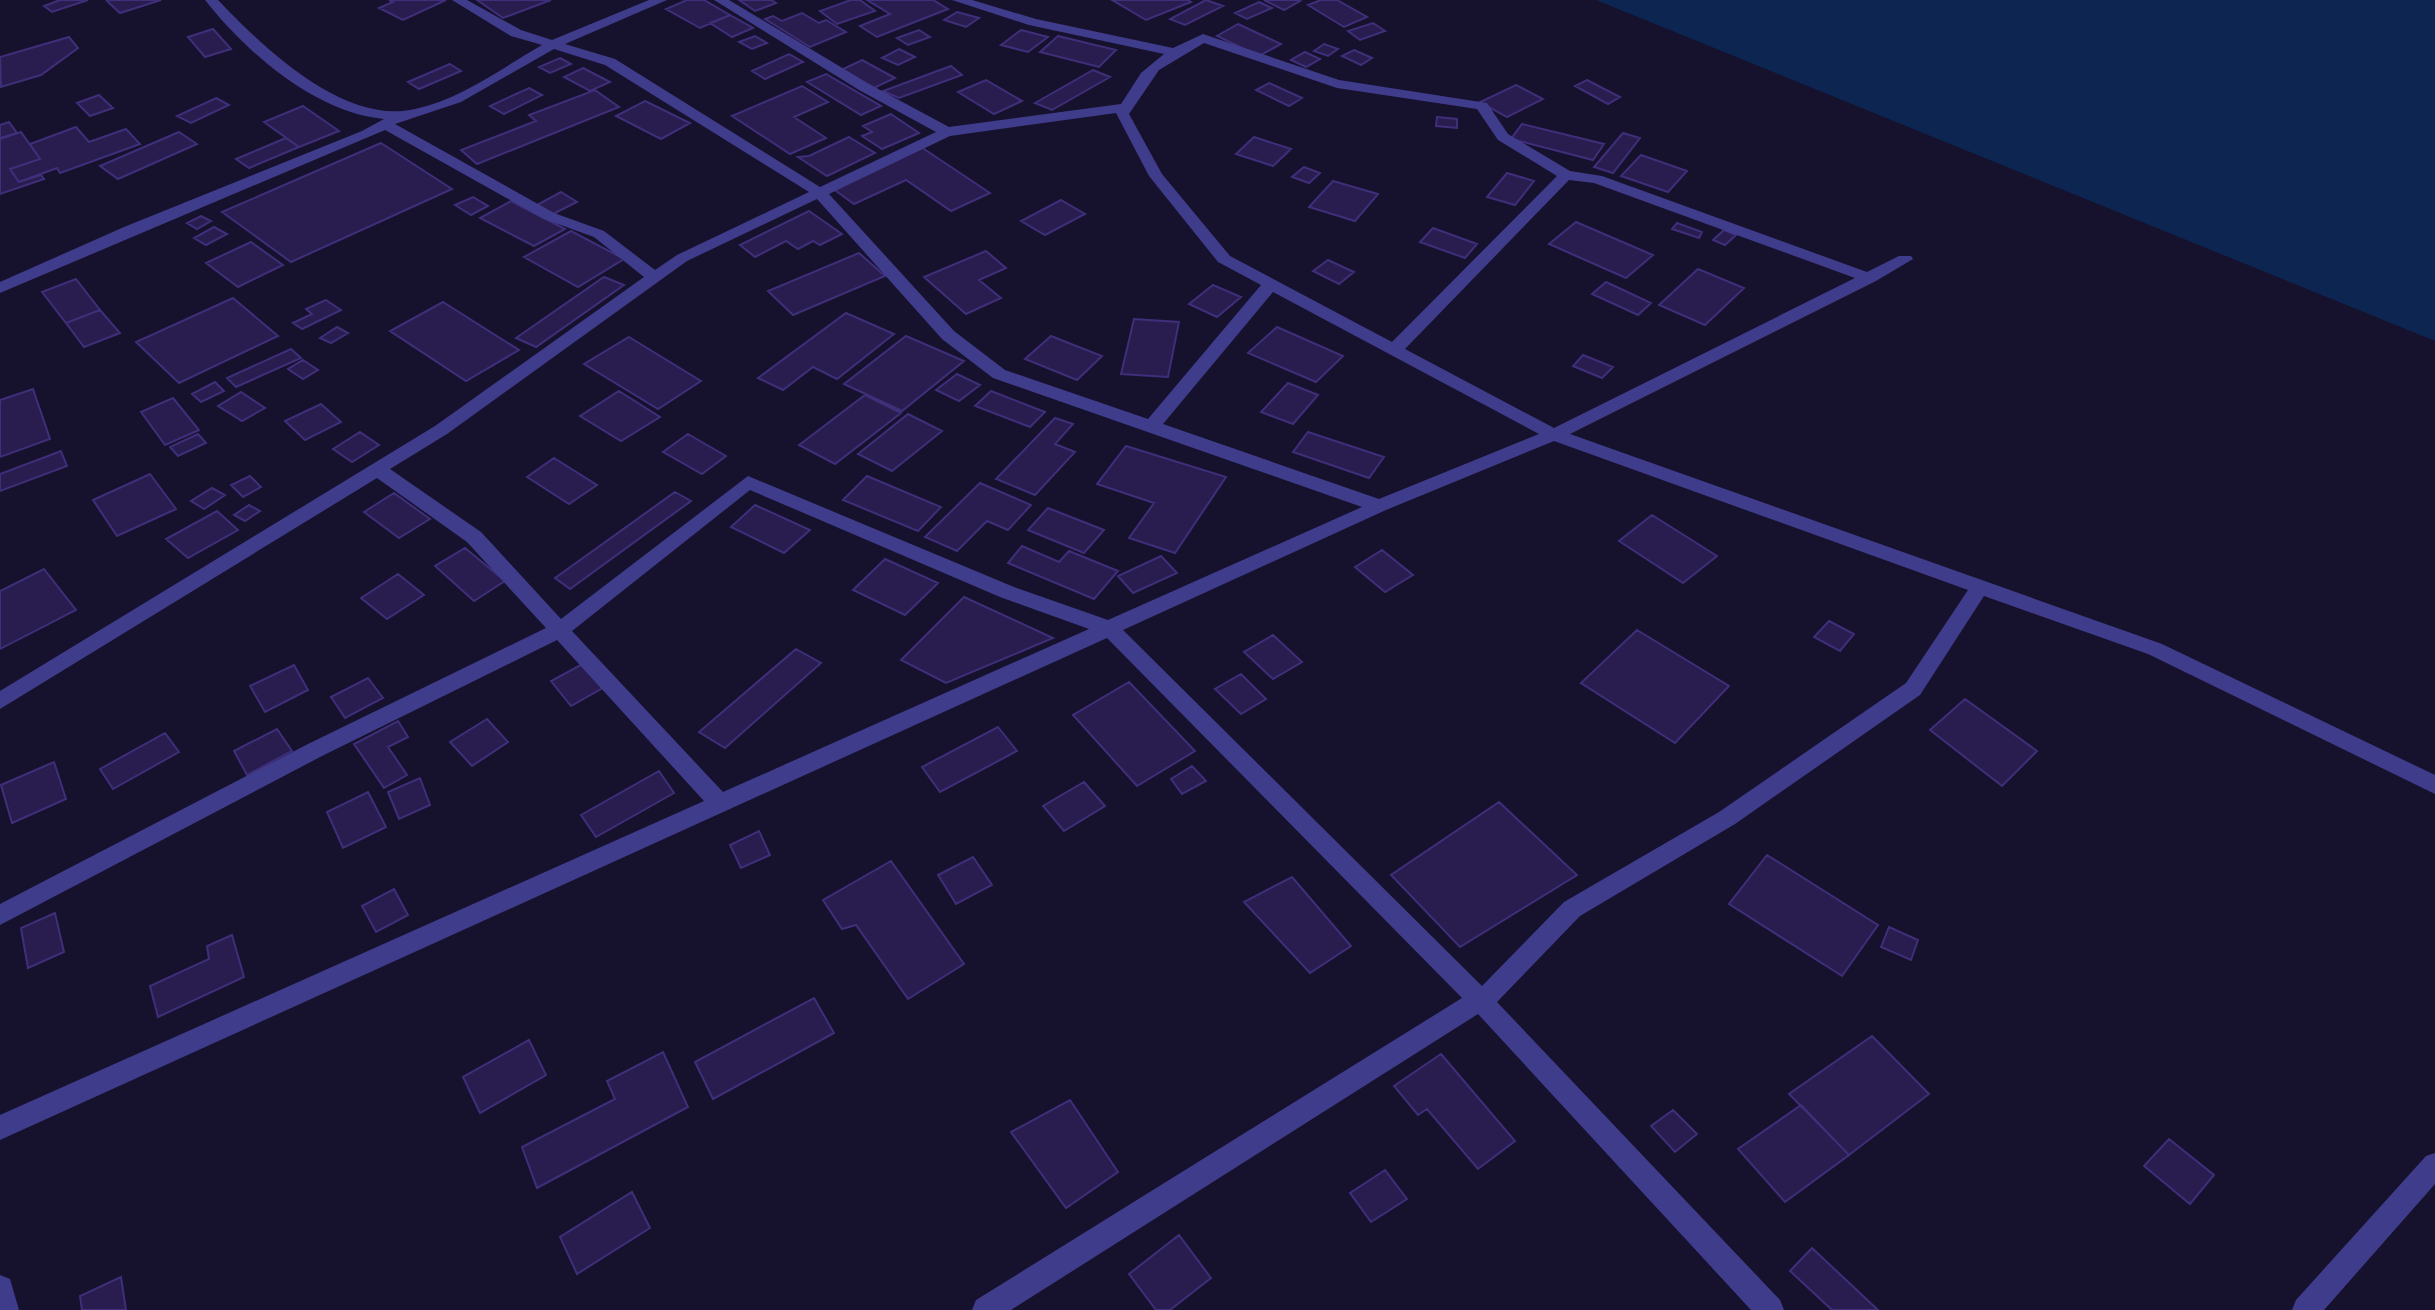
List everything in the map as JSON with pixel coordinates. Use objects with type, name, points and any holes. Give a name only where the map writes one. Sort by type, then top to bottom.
[{"type":"street","points":[[211,0],[295,78],[359,109],[400,116]]},
{"type":"street","points":[[458,0],[516,33],[610,62],[819,192],[948,335],[999,374],[1380,506]]},
{"type":"street","points":[[0,288],[400,116],[452,101],[552,45],[661,0]]},
{"type":"street","points":[[720,0],[864,87],[947,132]]},
{"type":"street","points":[[958,0],[1034,22],[1174,52]]},
{"type":"street","points":[[1870,278],[1597,179],[1566,175],[1503,137],[1482,106],[1337,84],[1203,38],[1174,52],[1141,78],[1122,114],[1156,176],[1224,259],[1554,435],[2155,649],[2435,785]]},
{"type":"street","points":[[0,701],[441,430],[682,258],[947,132],[1126,107]]},
{"type":"street","points":[[384,124],[549,216],[599,234],[655,278]]},
{"type":"street","points":[[1395,349],[1566,175]]},
{"type":"street","points":[[0,1128],[1380,506],[1554,435],[1905,259]]},
{"type":"street","points":[[1150,428],[1271,284]]},
{"type":"street","points":[[377,469],[474,537],[720,804]]},
{"type":"street","points":[[0,915],[315,750],[561,629],[748,482],[1007,592],[1109,628],[1480,1000],[1770,1310]]},
{"type":"street","points":[[986,1310],[1494,991],[1572,909],[1727,818],[1913,689],[1980,587]]},
{"type":"street","points":[[2306,1310],[2435,1165]]},
{"type":"street","points":[[0,1289],[5,1310]]},
{"type":"water","points":[[1596,0],[2435,0],[2435,341]]},
{"type":"building","points":[[60,0],[88,0],[52,12],[44,6]]},
{"type":"building","points":[[161,0],[120,13],[107,1]]},
{"type":"building","points":[[389,0],[446,0],[403,20],[379,8],[393,2]]},
{"type":"building","points":[[477,0],[551,0],[503,18]]},
{"type":"building","points":[[687,0],[704,0],[730,15],[700,28],[666,9]]},
{"type":"building","points":[[739,0],[771,0],[776,3],[755,11]]},
{"type":"building","points":[[860,0],[875,11],[837,24],[820,11]]},
{"type":"building","points":[[867,0],[933,0],[948,9],[877,37],[860,26],[890,14]]},
{"type":"building","points":[[1112,0],[1188,0],[1191,2],[1146,20]]},
{"type":"building","points":[[1206,0],[1223,6],[1185,25],[1170,19]]},
{"type":"building","points":[[1264,0],[1297,0],[1300,1],[1284,10]]},
{"type":"building","points":[[1321,0],[1337,0],[1367,17],[1344,27],[1308,5]]},
{"type":"building","points":[[1259,2],[1272,8],[1247,19],[1235,13]]},
{"type":"building","points":[[957,12],[979,18],[966,27],[944,20]]},
{"type":"building","points":[[802,13],[819,23],[826,20],[846,32],[810,47],[765,19],[773,16],[782,21]]},
{"type":"building","points":[[730,15],[753,28],[732,37],[710,23]]},
{"type":"building","points":[[1373,23],[1385,31],[1360,40],[1348,31]]},
{"type":"building","points":[[1238,24],[1281,44],[1259,56],[1217,36]]},
{"type":"building","points":[[213,29],[231,49],[205,57],[188,37]]},
{"type":"building","points":[[919,30],[930,37],[908,45],[897,38]]},
{"type":"building","points":[[1021,30],[1048,37],[1028,52],[1001,45]]},
{"type":"building","points":[[755,36],[767,43],[752,49],[739,42]]},
{"type":"building","points":[[1058,36],[1116,50],[1099,67],[1040,52]]},
{"type":"building","points":[[69,37],[78,48],[41,75],[1,87],[0,57]]},
{"type":"building","points":[[1324,44],[1338,49],[1328,56],[1314,51]]},
{"type":"building","points":[[899,49],[915,57],[898,65],[882,58]]},
{"type":"building","points":[[1354,50],[1372,58],[1361,65],[1342,56]]},
{"type":"building","points":[[1305,52],[1320,59],[1306,67],[1291,60]]},
{"type":"building","points":[[789,54],[803,62],[765,79],[752,71]]},
{"type":"building","points":[[560,58],[571,64],[550,73],[539,67]]},
{"type":"building","points":[[862,60],[895,78],[874,88],[841,70]]},
{"type":"building","points":[[450,64],[461,71],[419,89],[408,82]]},
{"type":"building","points":[[951,66],[962,75],[899,98],[883,91]]},
{"type":"building","points":[[583,68],[610,82],[590,91],[564,77]]},
{"type":"building","points":[[1093,70],[1110,77],[1052,110],[1035,103]]},
{"type":"building","points":[[826,74],[881,106],[861,115],[807,82]]},
{"type":"building","points":[[986,80],[1022,101],[994,114],[958,92]]},
{"type":"building","points":[[1587,80],[1620,97],[1608,104],[1575,86]]},
{"type":"building","points":[[1269,83],[1302,98],[1289,106],[1256,90]]},
{"type":"building","points":[[1516,85],[1543,99],[1507,117],[1480,102]]},
{"type":"building","points":[[802,86],[828,102],[794,117],[826,138],[790,154],[732,116]]},
{"type":"building","points":[[529,88],[542,95],[504,114],[490,106]]},
{"type":"building","points":[[595,90],[619,107],[477,164],[461,150],[536,121],[529,115]]},
{"type":"building","points":[[99,95],[113,108],[90,116],[77,103]]},
{"type":"building","points":[[216,98],[229,105],[191,123],[177,116]]},
{"type":"building","points":[[645,101],[690,123],[661,139],[616,116]]},
{"type":"building","points":[[303,106],[339,131],[299,147],[264,122]]},
{"type":"building","points":[[891,114],[919,133],[882,149],[862,136],[872,132],[863,126]]},
{"type":"building","points":[[1437,117],[1457,119],[1457,128],[1436,126]]},
{"type":"building","points":[[9,122],[17,133],[0,138],[0,125]]},
{"type":"building","points":[[1522,124],[1604,144],[1593,160],[1511,139]]},
{"type":"building","points":[[76,127],[89,142],[126,129],[140,144],[60,173],[57,168],[19,182],[10,169],[40,159],[30,144]]},
{"type":"building","points":[[21,132],[40,159],[10,169],[19,182],[41,175],[44,179],[0,194],[0,139]]},
{"type":"building","points":[[179,132],[197,144],[118,179],[100,166]]},
{"type":"building","points":[[1623,133],[1640,138],[1613,173],[1594,167]]},
{"type":"building","points":[[849,137],[875,153],[827,176],[798,157],[809,156]]},
{"type":"building","points":[[1254,137],[1291,149],[1273,166],[1236,154]]},
{"type":"building","points":[[286,138],[299,147],[249,168],[236,159]]},
{"type":"building","points":[[381,143],[452,189],[291,262],[222,212]]},
{"type":"building","points":[[921,147],[990,193],[951,211],[906,180],[854,204],[832,188]]},
{"type":"building","points":[[1641,155],[1687,171],[1668,192],[1621,176]]},
{"type":"building","points":[[1304,167],[1320,173],[1309,183],[1292,177]]},
{"type":"building","points":[[1507,173],[1534,181],[1515,205],[1487,197]]},
{"type":"building","points":[[1333,181],[1378,194],[1355,221],[1309,207]]},
{"type":"building","points":[[561,192],[577,202],[553,214],[537,205]]},
{"type":"building","points":[[473,197],[488,206],[471,215],[455,205]]},
{"type":"building","points":[[1061,200],[1085,214],[1045,235],[1021,221]]},
{"type":"building","points":[[511,201],[565,229],[534,246],[480,218]]},
{"type":"building","points":[[809,211],[842,234],[820,245],[813,241],[798,249],[786,241],[755,257],[740,245]]},
{"type":"building","points":[[201,216],[211,221],[197,229],[187,223]]},
{"type":"building","points":[[1576,222],[1653,255],[1626,278],[1549,244]]},
{"type":"building","points":[[1677,223],[1702,232],[1699,238],[1672,229]]},
{"type":"building","points":[[214,227],[227,234],[206,245],[194,238]]},
{"type":"building","points":[[1433,228],[1477,244],[1465,258],[1420,242]]},
{"type":"building","points":[[1724,230],[1736,235],[1725,245],[1713,240]]},
{"type":"building","points":[[571,231],[624,259],[578,287],[524,257]]},
{"type":"building","points":[[251,242],[283,265],[238,287],[206,263]]},
{"type":"building","points":[[986,251],[1006,268],[979,280],[1001,298],[966,314],[924,277]]},
{"type":"building","points":[[859,253],[885,276],[793,315],[768,291]]},
{"type":"building","points":[[1328,260],[1354,272],[1339,284],[1313,271]]},
{"type":"building","points":[[1698,269],[1744,288],[1705,325],[1659,305]]},
{"type":"building","points":[[604,277],[624,285],[536,347],[516,338]]},
{"type":"building","points":[[76,279],[100,310],[66,323],[42,292]]},
{"type":"building","points":[[1606,282],[1651,303],[1638,315],[1592,294]]},
{"type":"building","points":[[1213,285],[1241,297],[1217,317],[1189,304]]},
{"type":"building","points":[[233,298],[278,336],[179,383],[136,342]]},
{"type":"building","points":[[326,300],[341,310],[302,329],[293,323],[312,314],[306,309]]},
{"type":"building","points":[[443,302],[519,350],[466,381],[390,331]]},
{"type":"building","points":[[100,310],[120,333],[84,347],[66,323]]},
{"type":"building","points":[[846,313],[894,334],[837,379],[813,367],[783,390],[758,378]]},
{"type":"building","points":[[1134,319],[1179,322],[1168,377],[1121,374]]},
{"type":"building","points":[[337,327],[348,333],[331,343],[320,338]]},
{"type":"building","points":[[1277,327],[1343,356],[1316,382],[1248,353]]},
{"type":"building","points":[[906,336],[964,361],[902,411],[844,384]]},
{"type":"building","points":[[1051,336],[1102,356],[1077,380],[1025,359]]},
{"type":"building","points":[[629,337],[701,381],[658,409],[584,364]]},
{"type":"building","points":[[291,349],[301,358],[236,387],[227,378]]},
{"type":"building","points":[[1583,355],[1613,367],[1602,378],[1573,366]]},
{"type":"building","points":[[303,360],[318,370],[303,379],[288,369]]},
{"type":"building","points":[[957,374],[980,385],[959,401],[936,390]]},
{"type":"building","points":[[215,382],[224,391],[201,402],[192,394]]},
{"type":"building","points":[[1288,383],[1318,395],[1293,424],[1261,412]]},
{"type":"building","points":[[33,389],[50,439],[0,457],[0,400]]},
{"type":"building","points":[[619,391],[660,417],[621,441],[580,416]]},
{"type":"building","points":[[991,391],[1045,412],[1030,427],[975,406]]},
{"type":"building","points":[[241,392],[265,408],[242,421],[218,406]]},
{"type":"building","points":[[865,395],[901,413],[835,464],[799,445]]},
{"type":"building","points":[[173,398],[199,430],[165,445],[141,412]]},
{"type":"building","points":[[321,404],[341,422],[305,440],[285,421]]},
{"type":"building","points":[[908,414],[942,431],[892,471],[858,454]]},
{"type":"building","points":[[1055,418],[1073,424],[1055,444],[1075,452],[1035,495],[996,479]]},
{"type":"building","points":[[360,432],[379,445],[352,462],[333,449]]},
{"type":"building","points":[[1308,432],[1384,457],[1369,478],[1293,452]]},
{"type":"building","points":[[198,434],[206,443],[178,456],[170,447]]},
{"type":"building","points":[[688,434],[726,456],[702,474],[663,452]]},
{"type":"building","points":[[1126,446],[1226,477],[1175,553],[1129,538],[1154,503],[1097,484]]},
{"type":"building","points":[[61,451],[67,466],[0,491],[0,474]]},
{"type":"building","points":[[554,458],[597,485],[569,504],[527,477]]},
{"type":"building","points":[[150,474],[176,509],[117,536],[93,500]]},
{"type":"building","points":[[250,476],[261,487],[243,497],[231,485]]},
{"type":"building","points":[[867,476],[941,507],[918,531],[843,500]]},
{"type":"building","points":[[980,483],[1031,505],[1008,530],[987,521],[957,551],[925,537]]},
{"type":"building","points":[[212,488],[225,495],[204,509],[191,501]]},
{"type":"building","points":[[675,492],[691,501],[570,589],[555,578]]},
{"type":"building","points":[[394,493],[430,519],[399,538],[364,512]]},
{"type":"building","points":[[249,505],[260,511],[245,521],[234,515]]},
{"type":"building","points":[[755,505],[810,530],[784,553],[731,527]]},
{"type":"building","points":[[1048,508],[1104,530],[1084,553],[1028,530]]},
{"type":"building","points":[[217,511],[238,530],[188,558],[166,539]]},
{"type":"building","points":[[1652,515],[1717,556],[1683,583],[1619,541]]},
{"type":"building","points":[[1022,546],[1059,562],[1069,551],[1118,571],[1094,599],[1008,563]]},
{"type":"building","points":[[465,548],[505,581],[474,601],[435,566]]},
{"type":"building","points":[[1382,550],[1413,575],[1385,592],[1355,567]]},
{"type":"building","points":[[1161,556],[1177,573],[1133,593],[1118,576]]},
{"type":"building","points":[[885,559],[938,583],[905,615],[853,590]]},
{"type":"building","points":[[44,569],[76,610],[0,649],[0,591]]},
{"type":"building","points":[[398,574],[424,595],[387,619],[361,598]]},
{"type":"building","points":[[964,597],[1053,638],[946,683],[901,660]]},
{"type":"building","points":[[1829,621],[1854,634],[1840,651],[1814,637]]},
{"type":"building","points":[[1637,630],[1729,686],[1675,743],[1581,683]]},
{"type":"building","points":[[1273,635],[1302,662],[1273,679],[1244,652]]},
{"type":"building","points":[[796,649],[821,663],[725,748],[699,732]]},
{"type":"building","points":[[588,661],[608,685],[571,706],[551,681]]},
{"type":"building","points":[[294,665],[308,690],[265,712],[250,686]]},
{"type":"building","points":[[1241,674],[1266,699],[1241,714],[1215,689]]},
{"type":"building","points":[[368,678],[383,698],[345,718],[331,697]]},
{"type":"building","points":[[1129,682],[1195,751],[1137,786],[1073,715]]},
{"type":"building","points":[[1965,699],[2037,751],[2002,786],[1930,730]]},
{"type":"building","points":[[487,719],[508,742],[472,766],[450,742]]},
{"type":"building","points":[[398,721],[408,737],[388,747],[407,775],[384,788],[354,744]]},
{"type":"building","points":[[998,727],[1017,751],[940,792],[922,767]]},
{"type":"building","points":[[277,729],[292,751],[247,775],[234,751]]},
{"type":"building","points":[[165,733],[179,752],[113,789],[100,769]]},
{"type":"building","points":[[54,762],[66,799],[12,823],[1,785]]},
{"type":"building","points":[[1192,766],[1206,781],[1182,794],[1171,779]]},
{"type":"building","points":[[659,771],[674,793],[596,837],[581,815]]},
{"type":"building","points":[[420,778],[430,805],[399,819],[388,792]]},
{"type":"building","points":[[1084,782],[1105,806],[1064,831],[1043,806]]},
{"type":"building","points":[[368,792],[386,827],[343,848],[327,812]]},
{"type":"building","points":[[1499,802],[1577,875],[1460,947],[1391,875]]},
{"type":"building","points":[[759,831],[770,855],[741,868],[730,845]]},
{"type":"building","points":[[1767,855],[1878,925],[1842,976],[1729,904]]},
{"type":"building","points":[[973,857],[992,885],[956,904],[938,875]]},
{"type":"building","points":[[891,861],[964,964],[908,999],[856,925],[842,929],[823,900]]},
{"type":"building","points":[[1292,877],[1351,946],[1310,973],[1244,902]]},
{"type":"building","points":[[394,889],[408,915],[376,932],[362,906]]},
{"type":"building","points":[[55,913],[64,952],[28,968],[21,928]]},
{"type":"building","points":[[1889,927],[1918,940],[1911,960],[1881,947]]},
{"type":"building","points":[[232,935],[244,977],[158,1017],[150,986],[209,959],[207,946]]},
{"type":"building","points":[[814,998],[834,1033],[713,1099],[695,1062]]},
{"type":"building","points":[[1872,1036],[1929,1094],[1849,1155],[1789,1094]]},
{"type":"building","points":[[529,1040],[546,1075],[480,1113],[463,1077]]},
{"type":"building","points":[[663,1052],[688,1107],[537,1188],[522,1147],[615,1099],[607,1081]]},
{"type":"building","points":[[1441,1054],[1515,1141],[1478,1169],[1427,1109],[1418,1115],[1394,1086]]},
{"type":"building","points":[[1070,1100],[1118,1172],[1066,1208],[1011,1132]]},
{"type":"building","points":[[1801,1105],[1849,1155],[1785,1202],[1738,1149]]},
{"type":"building","points":[[1673,1110],[1697,1134],[1675,1152],[1651,1126]]},
{"type":"building","points":[[2169,1139],[2214,1175],[2190,1204],[2144,1166]]},
{"type":"building","points":[[1385,1170],[1407,1199],[1371,1222],[1350,1193]]},
{"type":"building","points":[[632,1192],[650,1228],[577,1274],[560,1237]]},
{"type":"building","points":[[1179,1235],[1211,1278],[1170,1310],[1156,1310],[1129,1274]]},
{"type":"building","points":[[1812,1248],[1878,1310],[1832,1310],[1790,1271]]},
{"type":"building","points":[[121,1277],[126,1310],[82,1310],[80,1296]]}]
